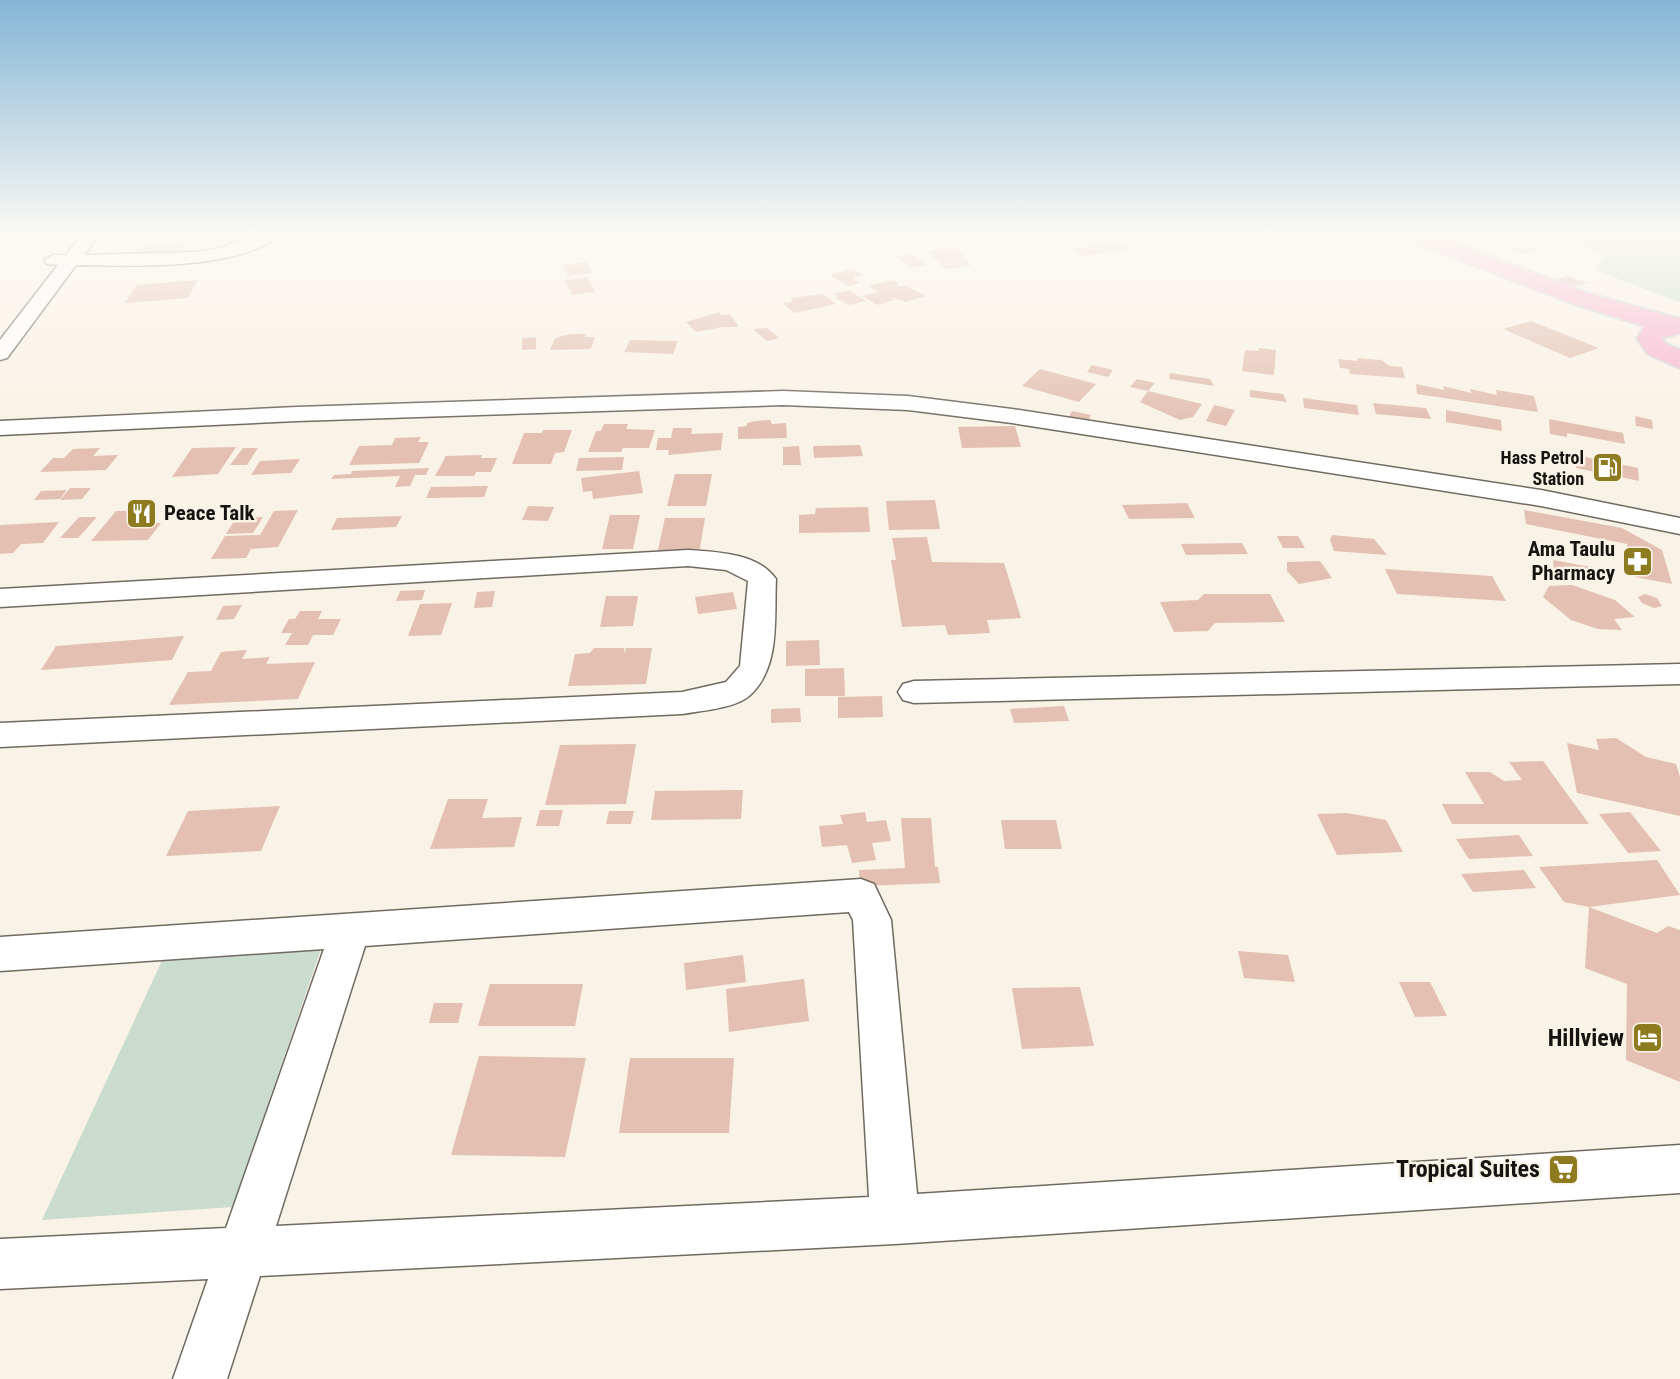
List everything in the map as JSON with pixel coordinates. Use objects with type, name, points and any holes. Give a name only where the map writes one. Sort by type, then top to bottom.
[{"type":"main road","points":[[1582,299],[1676,326]]},
{"type":"main road","points":[[1582,299],[1649,338],[1657,349],[1680,360]]},
{"type":"main road","points":[[1649,338],[1655,330],[1676,326]]},
{"type":"street","points":[[0,327],[27,298]]},
{"type":"street","points":[[0,354],[37,298]]},
{"type":"street","points":[[0,428],[757,398],[908,403],[1193,443],[1541,498],[1680,526]]},
{"type":"street","points":[[0,598],[688,558],[727,561],[753,570],[762,579],[755,668],[737,690],[715,698],[682,703],[0,735]]},
{"type":"street","points":[[914,692],[1680,674]]},
{"type":"street","points":[[0,954],[861,895],[872,920],[895,1220]]},
{"type":"street","points":[[200,1379],[350,930]]},
{"type":"street","points":[[0,1264],[895,1220],[1680,1169]]},
{"type":"green space","points":[[323,943],[233,1207],[42,1220],[166,952]]},
{"type":"building","points":[[128,298],[184,298],[125,303]]},
{"type":"building","points":[[790,298],[829,298],[836,304],[794,313],[783,303],[793,301]]},
{"type":"building","points":[[836,298],[862,298],[866,301],[850,305]]},
{"type":"building","points":[[866,298],[894,300],[877,305]]},
{"type":"building","points":[[896,298],[918,298],[905,302]]},
{"type":"building","points":[[719,312],[721,315],[730,314],[739,327],[696,332],[686,322]]},
{"type":"building","points":[[1531,321],[1599,348],[1570,358],[1503,329]]},
{"type":"building","points":[[767,328],[779,338],[767,341],[753,329]]},
{"type":"building","points":[[570,334],[595,337],[591,349],[550,350],[555,338]]},
{"type":"building","points":[[536,337],[536,349],[522,350],[522,338]]},
{"type":"building","points":[[630,340],[678,341],[673,354],[624,352]]},
{"type":"building","points":[[1259,348],[1276,350],[1274,375],[1242,371],[1245,350],[1259,351]]},
{"type":"building","points":[[1357,358],[1381,360],[1390,366],[1402,367],[1405,378],[1350,374],[1349,369],[1340,368],[1338,359],[1358,361]]},
{"type":"building","points":[[1092,365],[1113,370],[1108,377],[1087,372]]},
{"type":"building","points":[[1040,369],[1096,384],[1079,402],[1022,386]]},
{"type":"building","points":[[1170,373],[1210,379],[1214,386],[1169,379]]},
{"type":"building","points":[[1137,379],[1155,383],[1148,391],[1130,387]]},
{"type":"building","points":[[1416,384],[1444,390],[1443,386],[1471,393],[1470,389],[1497,395],[1496,390],[1534,396],[1538,412],[1417,394]]},
{"type":"building","points":[[1250,390],[1283,394],[1287,402],[1250,397]]},
{"type":"building","points":[[1148,391],[1202,404],[1193,417],[1180,420],[1140,402]]},
{"type":"building","points":[[1303,398],[1357,405],[1359,415],[1304,408]]},
{"type":"building","points":[[1373,403],[1426,408],[1431,419],[1376,414]]},
{"type":"building","points":[[1214,405],[1235,410],[1226,426],[1206,421]]},
{"type":"building","points":[[1446,410],[1501,420],[1502,431],[1446,422]]},
{"type":"building","points":[[1072,411],[1091,415],[1087,422],[1068,419]]},
{"type":"building","points":[[1635,416],[1652,420],[1653,429],[1636,426]]},
{"type":"building","points":[[1549,419],[1623,433],[1625,444],[1567,433],[1567,437],[1550,434]]},
{"type":"building","points":[[770,420],[772,424],[786,423],[787,438],[738,439],[738,427],[755,421]]},
{"type":"building","points":[[604,424],[628,424],[626,429],[655,430],[649,448],[623,448],[621,452],[588,452],[596,431],[601,431]]},
{"type":"building","points":[[1015,426],[1021,447],[962,448],[958,427]]},
{"type":"building","points":[[673,428],[692,428],[691,434],[723,433],[721,450],[668,455],[669,450],[656,450],[658,438],[671,438]]},
{"type":"building","points":[[543,430],[572,430],[564,452],[555,453],[551,464],[512,464],[524,433],[542,433]]},
{"type":"building","points":[[421,437],[418,442],[429,442],[419,463],[349,465],[359,446],[392,445],[395,438]]},
{"type":"building","points":[[860,445],[863,456],[814,458],[813,446]]},
{"type":"building","points":[[799,446],[801,465],[783,465],[783,447]]},
{"type":"building","points":[[236,447],[218,474],[172,477],[192,448]]},
{"type":"building","points":[[100,448],[93,456],[118,455],[106,470],[40,472],[53,458],[64,458],[73,449]]},
{"type":"building","points":[[243,448],[258,448],[247,465],[230,465]]},
{"type":"building","points":[[482,455],[481,458],[497,458],[491,472],[476,472],[474,476],[435,476],[446,456]]},
{"type":"building","points":[[1576,455],[1638,468],[1639,481],[1576,468]]},
{"type":"building","points":[[624,457],[622,470],[576,471],[579,458]]},
{"type":"building","points":[[300,459],[291,473],[251,475],[260,461]]},
{"type":"building","points":[[429,468],[426,475],[415,475],[410,486],[395,487],[400,476],[331,479],[334,475],[351,474],[352,471]]},
{"type":"building","points":[[639,471],[643,493],[593,499],[592,491],[583,492],[581,478]]},
{"type":"building","points":[[675,474],[712,474],[706,506],[667,506]]},
{"type":"building","points":[[488,486],[484,497],[426,498],[431,487]]},
{"type":"building","points":[[70,488],[91,488],[82,499],[60,500]]},
{"type":"building","points":[[67,490],[60,499],[34,500],[41,491]]},
{"type":"building","points":[[935,500],[940,529],[889,530],[886,501]]},
{"type":"building","points":[[1187,503],[1195,518],[1129,519],[1122,505]]},
{"type":"building","points":[[528,506],[554,507],[548,521],[522,520]]},
{"type":"building","points":[[868,507],[870,532],[799,533],[799,515],[815,514],[816,508]]},
{"type":"building","points":[[298,510],[278,547],[251,549],[246,558],[211,559],[225,536],[260,535],[274,511]]},
{"type":"building","points":[[1524,510],[1622,528],[1662,550],[1672,584],[1635,577],[1627,544],[1526,524]]},
{"type":"building","points":[[116,511],[138,511],[127,524],[161,523],[148,540],[91,541]]},
{"type":"building","points":[[610,515],[640,515],[633,549],[602,549]]},
{"type":"building","points":[[402,516],[396,527],[331,530],[337,518]]},
{"type":"building","points":[[79,517],[97,517],[78,538],[60,538]]},
{"type":"building","points":[[263,517],[253,533],[226,534],[236,518]]},
{"type":"building","points":[[665,518],[705,518],[699,554],[657,554]]},
{"type":"building","points":[[59,522],[43,543],[21,544],[13,553],[0,554],[0,525]]},
{"type":"building","points":[[1332,535],[1374,539],[1387,555],[1334,551],[1330,540]]},
{"type":"building","points":[[1277,536],[1298,536],[1305,548],[1283,548]]},
{"type":"building","points":[[927,537],[932,562],[1004,563],[1021,618],[987,620],[990,633],[948,635],[945,625],[902,627],[891,560],[896,560],[892,538]]},
{"type":"building","points":[[1242,543],[1248,554],[1186,555],[1181,544]]},
{"type":"building","points":[[1553,560],[1596,568],[1598,578],[1554,569]]},
{"type":"building","points":[[1320,561],[1332,578],[1299,584],[1287,571],[1287,562]]},
{"type":"building","points":[[1385,569],[1492,576],[1506,601],[1397,594]]},
{"type":"building","points":[[1572,585],[1615,600],[1635,617],[1614,619],[1622,630],[1598,629],[1571,620],[1543,597],[1549,586]]},
{"type":"building","points":[[425,590],[422,600],[396,601],[400,591]]},
{"type":"building","points":[[495,591],[492,607],[474,608],[477,592]]},
{"type":"building","points":[[733,592],[737,609],[698,614],[695,597]]},
{"type":"building","points":[[1204,594],[1270,594],[1285,622],[1215,623],[1208,631],[1174,632],[1160,602],[1198,600]]},
{"type":"building","points":[[1645,594],[1657,598],[1662,606],[1654,608],[1642,603],[1638,597]]},
{"type":"building","points":[[606,596],[638,596],[633,626],[600,627]]},
{"type":"building","points":[[452,603],[441,635],[408,636],[420,604]]},
{"type":"building","points":[[242,605],[234,619],[216,620],[223,606]]},
{"type":"building","points":[[300,611],[322,611],[318,619],[341,619],[333,635],[313,635],[308,645],[285,645],[292,633],[281,633],[289,619],[295,619]]},
{"type":"building","points":[[184,636],[172,660],[41,670],[56,646]]},
{"type":"building","points":[[819,640],[820,665],[786,666],[786,641]]},
{"type":"building","points":[[594,648],[624,648],[625,654],[626,648],[652,648],[646,684],[568,686],[575,654],[590,653]]},
{"type":"building","points":[[247,650],[242,659],[270,657],[266,664],[315,662],[298,699],[169,705],[188,672],[211,671],[221,652]]},
{"type":"building","points":[[844,668],[845,696],[805,696],[805,669]]},
{"type":"building","points":[[882,696],[883,717],[838,718],[838,697]]},
{"type":"building","points":[[1064,706],[1069,721],[1014,723],[1010,709]]},
{"type":"building","points":[[800,708],[801,722],[771,723],[771,709]]},
{"type":"building","points":[[1616,738],[1646,757],[1676,764],[1680,777],[1680,816],[1577,793],[1567,743],[1599,750],[1596,739]]},
{"type":"building","points":[[636,744],[626,804],[545,805],[560,745]]},
{"type":"building","points":[[1543,761],[1589,824],[1452,824],[1442,804],[1484,804],[1465,772],[1490,772],[1504,781],[1522,780],[1509,762]]},
{"type":"building","points":[[743,790],[741,819],[651,820],[655,791]]},
{"type":"building","points":[[448,799],[488,799],[482,818],[522,817],[514,847],[430,849]]},
{"type":"building","points":[[280,806],[261,851],[166,856],[188,811]]},
{"type":"building","points":[[540,810],[563,810],[559,826],[536,826]]},
{"type":"building","points":[[609,811],[634,811],[631,824],[606,824]]},
{"type":"building","points":[[865,812],[867,822],[886,820],[891,841],[872,843],[876,860],[852,863],[847,845],[822,847],[819,826],[843,824],[840,815]]},
{"type":"building","points":[[1630,812],[1661,851],[1628,853],[1599,814]]},
{"type":"building","points":[[1347,813],[1386,820],[1403,852],[1337,855],[1317,814]]},
{"type":"building","points":[[901,818],[931,818],[935,867],[938,867],[940,883],[860,886],[859,870],[905,868]]},
{"type":"building","points":[[1001,820],[1056,820],[1062,849],[1005,849]]},
{"type":"building","points":[[1519,835],[1533,856],[1469,859],[1456,839]]},
{"type":"building","points":[[1657,860],[1680,895],[1589,907],[1564,902],[1539,867]]},
{"type":"building","points":[[1524,870],[1536,888],[1473,892],[1461,874]]},
{"type":"building","points":[[1589,907],[1657,933],[1668,926],[1680,930],[1680,1082],[1626,1060],[1627,984],[1585,968]]},
{"type":"building","points":[[1238,951],[1288,955],[1295,982],[1244,978]]},
{"type":"building","points":[[743,955],[746,982],[686,990],[684,963]]},
{"type":"building","points":[[804,979],[809,1021],[729,1032],[726,989]]},
{"type":"building","points":[[1399,982],[1430,982],[1447,1016],[1415,1017]]},
{"type":"building","points":[[490,984],[583,984],[575,1026],[478,1026]]},
{"type":"building","points":[[1080,987],[1094,1046],[1022,1049],[1012,988]]},
{"type":"building","points":[[434,1003],[463,1003],[458,1023],[429,1023]]},
{"type":"building","points":[[479,1056],[586,1058],[565,1157],[451,1155]]},
{"type":"building","points":[[630,1058],[734,1058],[729,1133],[619,1133]]},
{"type":"place","name":"Hass Petrol Station","points":[[1607,467]]},
{"type":"place","name":"Peace Talk","points":[[141,513]]},
{"type":"place","name":"Ama Taulu Pharmacy","points":[[1638,561]]},
{"type":"place","name":"Hillview","points":[[1647,1038]]},
{"type":"place","name":"Tropical Suites","points":[[1563,1169]]}]
